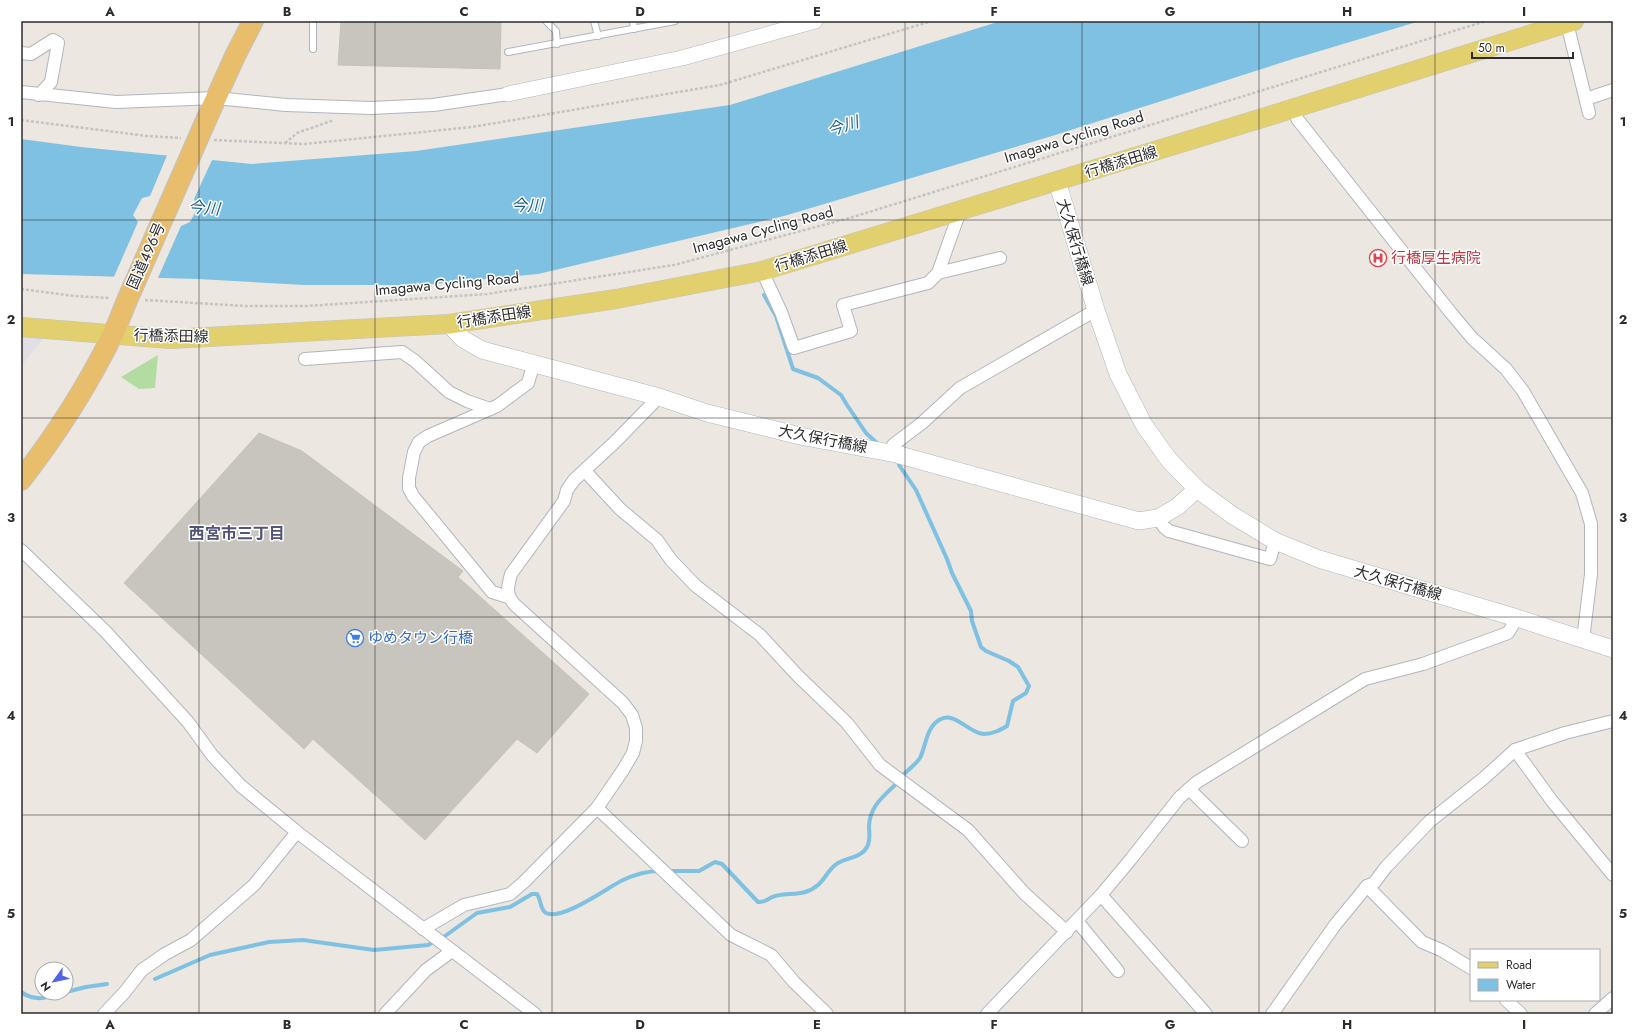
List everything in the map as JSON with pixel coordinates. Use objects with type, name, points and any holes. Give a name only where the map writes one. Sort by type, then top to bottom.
[{"type":"highway","name":"国道496号","points":[[21,480],[40,455],[83,388],[113,334],[138,294],[207,118],[235,56],[253,21]]},
{"type":"main road","name":"行橋添田線","points":[[21,327],[170,339],[449,324],[616,299],[762,271],[1293,109],[1570,22]]},
{"type":"main road","name":"大久保行橋線","points":[[1057,181],[1096,310],[1118,374],[1144,425],[1170,460],[1197,489],[1232,515],[1275,542],[1319,559],[1517,618],[1613,649]]},
{"type":"main road","name":"大久保行橋線","points":[[449,324],[463,339],[482,350],[660,397],[707,413],[800,436],[896,454],[1139,521],[1158,518],[1177,507],[1197,489]]},
{"type":"street","points":[[21,92],[116,102],[216,98],[286,105],[358,107],[433,105],[508,94],[682,58],[795,24],[815,21]]},
{"type":"street","points":[[1570,22],[1589,113]]},
{"type":"street","points":[[21,52],[31,54],[53,40],[58,43],[51,82],[39,95]]},
{"type":"street","points":[[1586,99],[1613,90]]},
{"type":"street","points":[[1293,109],[1298,120],[1451,313],[1472,338],[1506,369],[1523,391],[1582,493],[1591,524],[1591,574],[1583,640]]},
{"type":"street","points":[[938,273],[960,211]]},
{"type":"street","points":[[762,271],[781,312],[794,348],[851,331],[843,305],[928,282],[938,273],[1000,258]]},
{"type":"street","points":[[896,454],[893,445],[922,423],[960,388],[1096,310]]},
{"type":"street","points":[[306,359],[402,352],[415,361],[449,392],[467,401],[490,409]]},
{"type":"street","points":[[423,929],[464,905],[510,894],[524,882],[597,808],[633,753],[636,741],[636,728],[632,715],[624,703],[508,597],[492,592],[413,496],[409,488],[409,478],[414,452],[419,442],[428,436],[497,406],[528,383],[534,363]]},
{"type":"street","points":[[508,597],[508,587],[511,574],[564,501],[567,490],[574,480],[660,397]]},
{"type":"street","points":[[584,471],[620,509],[657,540],[671,560],[696,586],[760,635],[798,676],[825,700],[847,723],[880,765],[968,830],[1024,893],[1067,932]]},
{"type":"street","points":[[1158,518],[1164,527],[1169,531],[1270,559],[1275,542]]},
{"type":"street","points":[[21,550],[106,632],[188,722],[212,755],[241,786],[423,929],[535,1014]]},
{"type":"street","points":[[987,1014],[1101,895],[1179,798],[1189,789],[1204,778],[1365,679],[1423,664],[1508,633],[1517,618]]},
{"type":"street","points":[[1272,1014],[1335,925],[1367,886],[1374,883],[1386,867],[1430,821],[1484,778],[1515,750],[1565,733],[1613,721]]},
{"type":"street","points":[[1515,750],[1552,801],[1613,875]]},
{"type":"street","points":[[1189,789],[1242,841]]},
{"type":"street","points":[[597,808],[731,934],[771,955],[794,982],[827,1014]]},
{"type":"street","points":[[104,1014],[124,993],[142,970],[165,954],[191,940],[254,885],[298,832]]},
{"type":"street","points":[[1367,886],[1422,942],[1441,950],[1470,967]]},
{"type":"street","points":[[1101,895],[1206,1014]]},
{"type":"street","points":[[1077,921],[1118,971]]},
{"type":"street","points":[[385,1014],[426,970],[452,951]]},
{"type":"street","points":[[1595,1014],[1613,998]]},
{"type":"street","points":[[1507,1001],[1521,1014]]},
{"type":"lane","points":[[313,21],[313,49]]},
{"type":"lane","points":[[546,21],[556,30],[557,44]]},
{"type":"lane","points":[[594,21],[598,36]]},
{"type":"lane","points":[[633,21],[634,29]]},
{"type":"lane","points":[[508,52],[675,21]]},
{"type":"path","points":[[209,139],[304,144],[472,127],[720,84],[932,21]]},
{"type":"path","name":"Imagawa Cycling Road","points":[[138,294],[245,306],[307,306],[487,294],[674,265],[853,217],[1486,21]]},
{"type":"path","points":[[285,143],[297,133],[356,112],[358,107]]},
{"type":"path","points":[[21,120],[147,136],[186,138]]},
{"type":"path","points":[[21,289],[74,296],[113,298]]},
{"type":"shaded area","points":[[21,327],[50,330],[21,366]]},
{"type":"green space","points":[[158,355],[155,388],[139,389],[121,377]]},
{"type":"water","name":"今川","points":[[1001,21],[1420,21],[1293,59],[1052,136],[784,216],[538,274],[423,285],[305,285],[198,279],[21,274],[21,139],[81,147],[252,164],[416,151],[730,105]]},
{"type":"pier","points":[[168,153],[213,158],[194,199],[198,207],[190,222],[181,226],[157,280],[113,279],[138,222],[133,215],[142,198],[150,196]]},
{"type":"building","points":[[341,21],[501,21],[500,69],[338,65]]},
{"type":"building","name":"ゆめタウン行橋","points":[[259,433],[302,451],[463,571],[458,577],[589,694],[537,753],[517,739],[425,840],[313,739],[304,749],[124,583]]},
{"type":"waterway","points":[[764,295],[776,316],[793,369],[818,378],[841,395],[866,433],[879,445]]},
{"type":"waterway","points":[[899,465],[916,490],[952,573],[971,611],[972,621],[981,647],[1018,667],[1029,686],[1026,693],[1013,701],[1007,726],[996,732],[987,734],[978,733],[951,718],[939,720],[931,728],[920,758],[902,776]]},
{"type":"waterway","points":[[667,871],[699,871],[715,862],[722,864],[758,902],[765,901],[775,896],[797,894],[808,891],[818,885],[835,865],[864,851],[869,842],[869,826],[872,813],[878,802],[896,784]]},
{"type":"waterway","points":[[155,979],[210,955],[269,942],[303,940],[374,950],[428,945],[445,936],[477,913],[510,907],[532,894],[537,894],[544,912],[553,914],[584,903],[630,877],[660,871]]},
{"type":"waterway","points":[[74,990],[107,984]]},
{"type":"waterway","points":[[21,992],[34,998]]},
{"type":"place","name":"行橋厚生病院","points":[[1378,258]]},
{"type":"place","name":"ゆめタウン行橋","points":[[355,638]]},
{"type":"district","name":"西宮市三丁目","points":[[237,533]]}]
